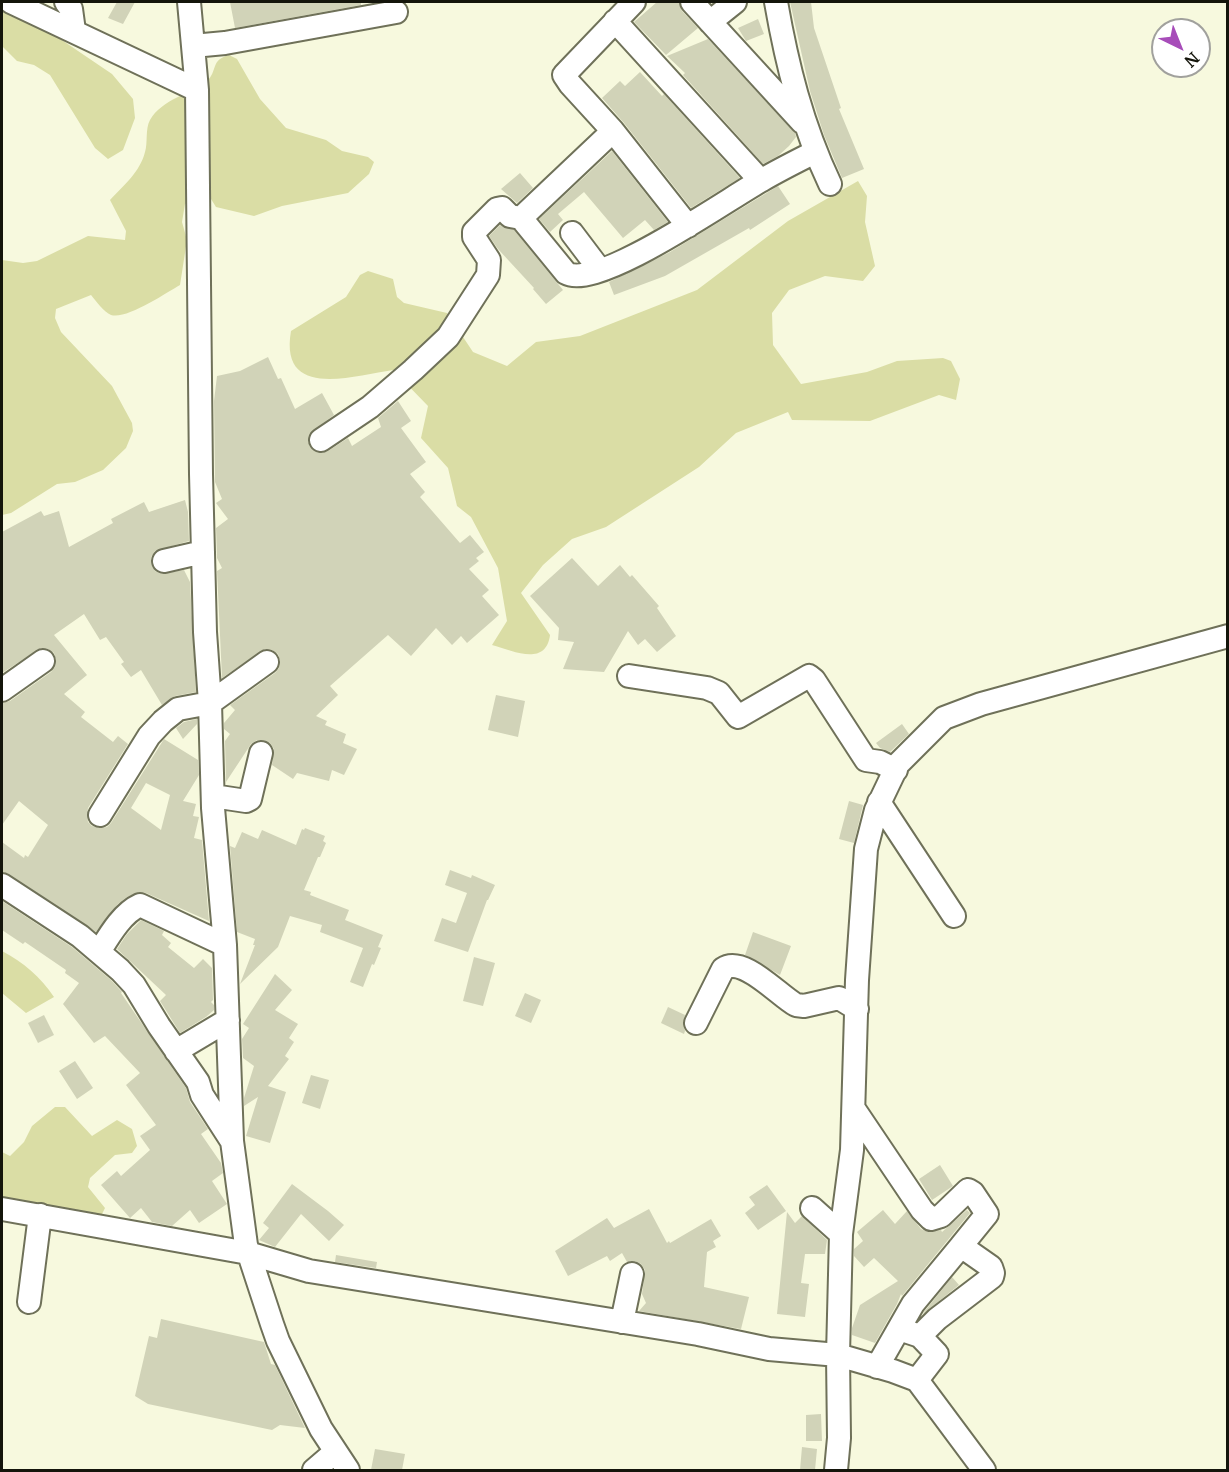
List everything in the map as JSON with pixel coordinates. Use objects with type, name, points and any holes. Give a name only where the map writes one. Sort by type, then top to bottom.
[{"type":"street","points":[[11,2],[197,90]]},
{"type":"street","points":[[66,2],[71,9],[74,31]]},
{"type":"street","points":[[189,2],[197,90],[205,632],[213,796],[225,945],[232,1142],[248,1253],[278,1341],[321,1429],[342,1461],[314,1470]]},
{"type":"street","points":[[634,2],[564,77],[613,131],[688,225]]},
{"type":"street","points":[[692,2],[804,124]]},
{"type":"street","points":[[710,22],[735,2]]},
{"type":"street","points":[[776,2],[789,68],[804,124],[830,184]]},
{"type":"street","points":[[193,46],[225,43],[396,12]]},
{"type":"street","points":[[615,21],[760,180]]},
{"type":"street","points":[[521,218],[613,131]]},
{"type":"street","points":[[321,440],[370,407],[414,370],[448,337],[488,275],[489,260],[474,237],[474,232],[497,209],[502,208],[510,216],[521,218],[566,273],[576,276],[600,270],[664,240],[760,180],[815,152]]},
{"type":"street","points":[[572,233],[600,270]]},
{"type":"street","points":[[164,561],[203,552]]},
{"type":"street","points":[[836,1470],[841,1234],[851,1157],[866,849],[879,802],[898,764],[939,723],[963,710],[1227,636]]},
{"type":"street","points":[[2,690],[43,661]]},
{"type":"street","points":[[100,814],[149,736],[163,721],[178,709],[210,703],[267,662]]},
{"type":"street","points":[[629,676],[707,688],[719,693],[738,717],[809,676],[814,680],[866,760],[880,762],[896,770]]},
{"type":"street","points":[[213,796],[246,801],[250,799],[261,753]]},
{"type":"street","points":[[879,802],[954,916]]},
{"type":"street","points":[[2,885],[72,930],[134,985],[198,1082],[202,1095],[232,1142]]},
{"type":"street","points":[[99,952],[108,936],[133,909],[140,905],[225,945]]},
{"type":"street","points":[[696,1023],[723,969],[728,965],[746,969],[796,1005],[804,1006],[839,998],[857,1009]]},
{"type":"street","points":[[176,1051],[228,1020]]},
{"type":"street","points":[[854,1109],[922,1210],[931,1219],[940,1216],[968,1190],[973,1193],[987,1214],[913,1304],[877,1367]]},
{"type":"street","points":[[812,1208],[841,1234]]},
{"type":"street","points":[[2,1209],[248,1253],[309,1271],[698,1334],[768,1349],[837,1355],[917,1380],[984,1470]]},
{"type":"street","points":[[29,1302],[40,1215]]},
{"type":"street","points":[[920,1336],[992,1277],[991,1267],[961,1246]]},
{"type":"street","points":[[622,1322],[632,1274]]},
{"type":"street","points":[[898,1328],[920,1336],[937,1356],[917,1380]]},
{"type":"green space","points":[[2,3],[16,9],[112,74],[133,99],[135,118],[123,150],[108,159],[95,148],[50,75],[34,65],[17,61],[2,46]]},
{"type":"green space","points":[[229,55],[237,59],[260,99],[286,128],[326,140],[342,151],[368,157],[374,162],[369,174],[348,193],[282,206],[254,216],[216,207],[211,199],[185,204],[182,222],[187,240],[180,285],[126,314],[111,315],[91,295],[56,309],[55,318],[61,332],[112,386],[132,423],[133,431],[126,448],[103,470],[75,482],[57,484],[11,513],[2,515],[2,260],[23,263],[37,261],[88,236],[125,240],[126,231],[110,200],[131,178],[143,159],[150,120],[162,107],[207,81],[219,60]]},
{"type":"green space","points":[[858,181],[867,196],[865,222],[875,266],[863,281],[825,276],[789,290],[772,313],[773,345],[801,384],[867,372],[897,361],[943,358],[951,361],[960,379],[956,400],[939,395],[870,421],[792,420],[788,412],[736,433],[699,467],[606,527],[572,539],[543,565],[521,593],[550,635],[547,645],[535,654],[519,653],[492,645],[507,621],[498,568],[471,517],[457,506],[448,468],[421,438],[428,406],[393,370],[322,379],[307,375],[296,367],[290,353],[291,331],[346,297],[360,275],[368,271],[393,279],[397,297],[404,303],[447,313],[473,352],[507,366],[536,342],[580,336],[697,290],[788,221]]},
{"type":"green space","points":[[2,951],[31,971],[54,997],[26,1013],[2,993]]},
{"type":"green space","points":[[55,1107],[65,1107],[92,1136],[117,1120],[132,1129],[137,1146],[132,1153],[115,1155],[90,1178],[88,1187],[105,1208],[100,1218],[2,1199],[2,1152],[10,1156],[24,1142],[32,1126]]},
{"type":"building","points":[[117,2],[135,2],[123,24],[108,18]]},
{"type":"building","points":[[230,2],[361,2],[361,5],[235,28]]},
{"type":"building","points":[[657,2],[679,2],[682,11],[698,28],[666,55],[634,22]]},
{"type":"building","points":[[790,2],[811,2],[814,28],[841,108],[839,109],[864,169],[842,178],[824,135],[810,91]]},
{"type":"building","points":[[758,19],[764,34],[746,41],[738,28]]},
{"type":"building","points":[[708,39],[795,133],[796,137],[789,146],[778,156],[763,164],[683,75],[685,73],[667,56]]},
{"type":"building","points":[[640,72],[662,96],[664,94],[740,178],[691,208],[602,98],[620,81],[625,86]]},
{"type":"building","points":[[612,151],[668,222],[654,230],[645,220],[623,238],[584,192],[558,214],[563,220],[550,232],[539,219]]},
{"type":"building","points":[[520,173],[533,188],[517,203],[501,189]]},
{"type":"building","points":[[778,186],[790,204],[750,230],[749,228],[665,276],[614,295],[609,282],[670,252]]},
{"type":"building","points":[[500,225],[514,230],[563,290],[546,304],[489,236]]},
{"type":"building","points":[[268,357],[278,379],[281,378],[295,409],[322,393],[334,415],[309,434],[310,447],[316,452],[328,451],[348,438],[352,446],[381,427],[378,418],[398,401],[411,421],[401,428],[426,462],[410,474],[425,492],[420,497],[460,543],[470,535],[484,552],[476,558],[479,561],[469,569],[489,590],[482,596],[499,615],[467,643],[461,636],[452,645],[436,628],[411,656],[388,635],[330,686],[338,695],[316,716],[327,721],[325,725],[346,734],[343,743],[357,749],[344,775],[332,770],[329,781],[297,773],[293,779],[272,765],[274,749],[270,743],[257,740],[251,744],[226,782],[225,741],[230,734],[224,729],[224,723],[235,710],[230,705],[275,673],[280,661],[278,654],[265,649],[222,678],[217,571],[222,568],[217,558],[216,528],[228,519],[216,503],[222,499],[215,482],[214,401],[217,376],[240,371]]},
{"type":"building","points":[[185,500],[188,512],[189,541],[155,551],[151,557],[151,563],[155,571],[161,574],[184,570],[190,582],[196,692],[175,696],[162,705],[141,670],[131,677],[121,664],[124,662],[106,637],[100,640],[84,614],[54,635],[87,675],[64,694],[85,712],[81,717],[113,742],[118,736],[128,744],[88,808],[88,822],[92,826],[107,827],[111,823],[164,739],[198,760],[199,775],[183,801],[196,804],[193,816],[199,817],[194,838],[202,840],[209,921],[139,892],[118,904],[96,932],[9,874],[2,872],[2,842],[24,858],[25,855],[28,857],[48,825],[19,801],[2,825],[2,703],[10,701],[51,672],[56,660],[54,653],[41,648],[2,673],[2,532],[41,511],[44,516],[59,511],[69,547],[113,523],[111,519],[144,502],[149,512]],"holes":[[[146,783],[170,795],[161,830],[131,808]]]},
{"type":"building","points":[[572,558],[598,586],[620,565],[630,577],[632,575],[659,606],[657,608],[676,636],[657,652],[645,639],[638,645],[628,631],[604,672],[563,669],[574,642],[558,640],[559,628],[530,596]]},
{"type":"building","points":[[496,695],[525,701],[518,737],[488,730]]},
{"type":"building","points":[[197,719],[197,724],[183,739],[176,728],[184,722]]},
{"type":"building","points":[[902,724],[909,734],[890,752],[880,748],[876,743]]},
{"type":"building","points":[[849,801],[863,805],[854,843],[839,839]]},
{"type":"building","points":[[305,828],[325,836],[323,841],[326,843],[304,890],[311,892],[310,895],[349,910],[345,920],[383,935],[378,947],[381,948],[363,987],[350,982],[363,948],[320,932],[322,925],[290,916],[278,947],[240,984],[255,945],[253,945],[255,939],[237,932],[230,846],[235,848],[242,832],[258,839],[262,830],[296,845],[302,829]]},
{"type":"building","points":[[450,870],[471,878],[472,875],[495,885],[487,900],[468,952],[434,941],[442,918],[456,923],[467,893],[445,885]]},
{"type":"building","points":[[2,901],[72,947],[111,980],[122,992],[186,1088],[190,1102],[208,1129],[201,1134],[221,1163],[223,1173],[212,1181],[227,1204],[199,1223],[190,1210],[172,1226],[152,1222],[141,1208],[130,1218],[101,1185],[117,1171],[121,1176],[150,1150],[140,1136],[156,1125],[126,1085],[140,1073],[105,1036],[94,1043],[63,1004],[79,983],[65,973],[66,970],[25,942],[23,944],[2,930]]},
{"type":"building","points":[[141,920],[164,931],[162,935],[171,943],[168,947],[194,968],[203,959],[212,968],[213,1000],[211,1002],[214,1010],[180,1033],[160,1001],[166,995],[117,949],[127,934]]},
{"type":"building","points":[[753,932],[791,946],[780,975],[745,955]]},
{"type":"building","points":[[474,957],[495,963],[483,1006],[463,1001]]},
{"type":"building","points":[[275,974],[292,990],[275,1010],[298,1024],[289,1038],[294,1042],[285,1056],[289,1059],[268,1086],[286,1092],[270,1143],[246,1136],[258,1097],[244,1106],[244,1098],[254,1066],[243,1058],[242,1039],[249,1028],[243,1024]]},
{"type":"building","points":[[525,993],[541,1000],[531,1023],[515,1016]]},
{"type":"building","points":[[668,1007],[685,1015],[684,1034],[661,1023]]},
{"type":"building","points":[[44,1015],[54,1035],[38,1043],[28,1023]]},
{"type":"building","points":[[75,1061],[93,1088],[77,1099],[59,1071]]},
{"type":"building","points":[[311,1075],[329,1080],[320,1109],[302,1103]]},
{"type":"building","points":[[940,1165],[953,1186],[932,1200],[919,1179]]},
{"type":"building","points":[[292,1184],[344,1225],[329,1241],[301,1214],[275,1247],[259,1240],[269,1228],[263,1223]]},
{"type":"building","points":[[767,1185],[786,1211],[758,1230],[745,1213],[755,1205],[749,1197]]},
{"type":"building","points":[[649,1209],[667,1243],[711,1219],[721,1236],[713,1241],[716,1247],[707,1252],[704,1287],[749,1297],[741,1329],[639,1311],[646,1303],[642,1294],[645,1270],[635,1261],[627,1262],[622,1253],[610,1261],[607,1256],[568,1276],[555,1251],[607,1218],[614,1228]]},
{"type":"building","points":[[883,1210],[895,1224],[907,1211],[921,1229],[928,1232],[941,1230],[942,1232],[967,1210],[970,1213],[902,1296],[901,1294],[875,1343],[852,1335],[852,1328],[860,1305],[898,1281],[874,1258],[864,1267],[854,1256],[854,1249],[863,1241],[857,1232]]},
{"type":"building","points":[[787,1212],[795,1223],[802,1216],[827,1240],[825,1254],[805,1254],[801,1283],[809,1284],[805,1317],[777,1314]]},
{"type":"building","points":[[336,1255],[377,1262],[376,1268],[335,1262]]},
{"type":"building","points":[[952,1277],[959,1285],[923,1314],[924,1312]]},
{"type":"building","points":[[161,1319],[264,1342],[271,1364],[275,1365],[305,1428],[280,1425],[272,1430],[148,1404],[135,1396],[149,1336],[157,1338]]},
{"type":"building","points":[[821,1414],[822,1441],[806,1441],[806,1415]]},
{"type":"building","points":[[802,1447],[817,1449],[815,1470],[800,1470]]},
{"type":"building","points":[[375,1449],[405,1454],[402,1470],[371,1470]]}]
